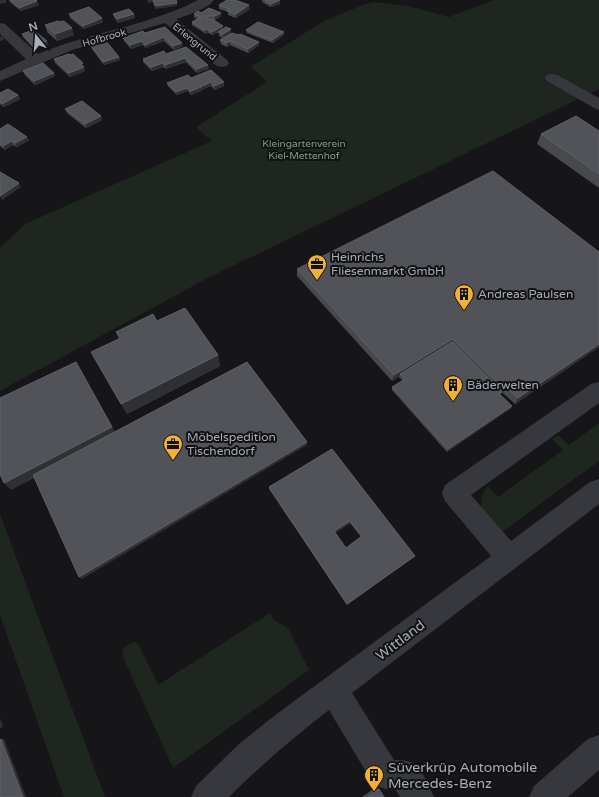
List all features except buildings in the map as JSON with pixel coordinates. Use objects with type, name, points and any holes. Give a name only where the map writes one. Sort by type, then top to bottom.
[{"type":"street","name":"Hofbrook","points":[[0,76],[35,59],[89,40],[168,19],[188,11],[208,0]]},
{"type":"street","name":"Erlengrund","points":[[168,19],[222,63]]},
{"type":"street","points":[[0,27],[35,59]]},
{"type":"street","points":[[552,78],[599,105]]},
{"type":"street","points":[[509,558],[454,492],[599,391]]},
{"type":"street","name":"Wittland","points":[[206,797],[250,754],[284,726],[599,490]]},
{"type":"street","points":[[333,689],[385,774],[405,776],[418,797]]},
{"type":"street","points":[[545,797],[599,750]]},
{"type":"green space","name":"Kleingartenverein Kiel-Mettenhof","points":[[494,0],[599,0],[599,89],[204,280],[0,391],[0,248],[25,224],[212,141],[196,127],[267,82],[251,67],[324,21],[365,4],[375,2],[408,6],[449,17]]},
{"type":"green space","points":[[599,423],[599,461],[502,532],[487,516],[481,506],[483,493],[488,486],[498,497],[563,450],[552,439],[558,435],[569,445]]},
{"type":"green space","points":[[0,514],[105,797],[64,797],[0,615]]},
{"type":"green space","points":[[270,613],[274,620],[288,628],[309,670],[173,768],[123,657],[125,647],[135,642],[139,645],[158,685]]},
{"type":"place","name":"Heinrichs Fliesenmarkt GmbH","points":[[317,281]]},
{"type":"place","name":"Andreas Paulsen","points":[[464,311]]},
{"type":"place","name":"Bäderwelten","points":[[453,402]]},
{"type":"place","name":"Möbelspedition Tischendorf","points":[[173,461]]},
{"type":"place","name":"Süverkrüp Automobile Mercedes-Benz","points":[[374,792]]}]
